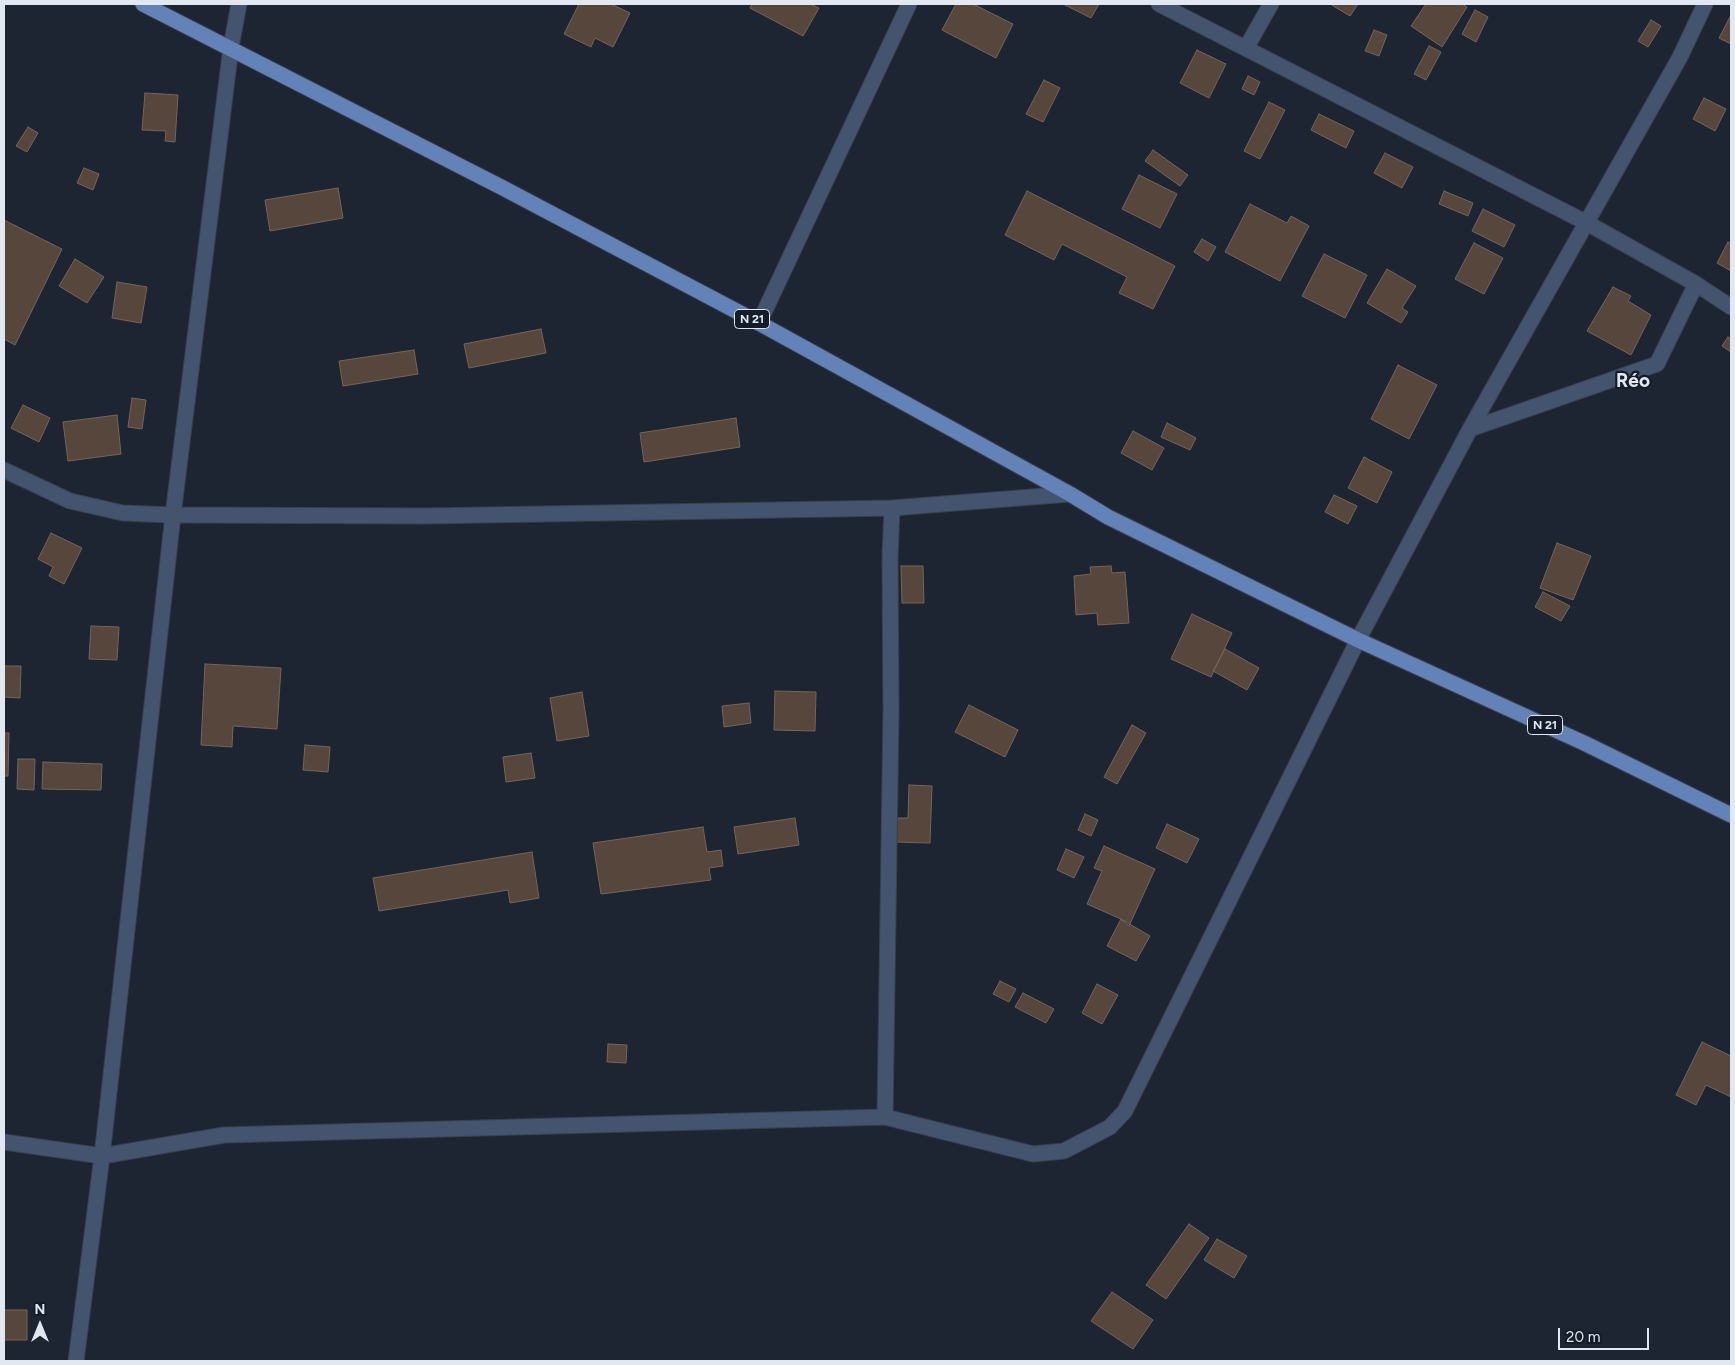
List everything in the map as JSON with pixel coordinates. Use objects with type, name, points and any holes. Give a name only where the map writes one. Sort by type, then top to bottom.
[{"type":"main road","name":"N 21","points":[[143,4],[231,47],[759,323],[1070,494],[1108,517],[1358,640],[1584,743],[1731,815]]},
{"type":"street","points":[[76,1361],[102,1156],[173,515],[231,47],[239,4]]},
{"type":"street","points":[[759,323],[909,4]]},
{"type":"street","points":[[1159,4],[1587,223],[1696,284],[1731,307]]},
{"type":"street","points":[[1246,48],[1271,4]]},
{"type":"street","points":[[4,1142],[102,1156],[224,1135],[885,1117],[1033,1154],[1064,1151],[1110,1127],[1125,1111],[1358,640],[1470,430],[1680,57],[1705,4]]},
{"type":"street","points":[[1470,430],[1657,364],[1696,284]]},
{"type":"street","points":[[4,470],[70,501],[124,513],[173,515],[426,516],[892,508],[1070,494]]},
{"type":"street","points":[[885,1117],[892,508]]},
{"type":"building","points":[[579,4],[611,4],[630,13],[613,47],[595,38],[591,47],[564,34]]},
{"type":"building","points":[[752,4],[810,4],[819,8],[803,36],[750,8]]},
{"type":"building","points":[[956,4],[973,4],[1013,24],[996,58],[942,30]]},
{"type":"building","points":[[1063,4],[1099,4],[1091,18]]},
{"type":"building","points":[[1330,4],[1358,4],[1350,16]]},
{"type":"building","points":[[1426,4],[1462,4],[1467,7],[1442,47],[1411,26]]},
{"type":"building","points":[[1475,10],[1488,17],[1476,42],[1462,34]]},
{"type":"building","points":[[1731,15],[1731,44],[1719,38]]},
{"type":"building","points":[[1651,20],[1661,26],[1648,47],[1638,41]]},
{"type":"building","points":[[1374,30],[1387,35],[1379,56],[1365,51]]},
{"type":"building","points":[[1429,46],[1441,52],[1426,80],[1414,74]]},
{"type":"building","points":[[1197,50],[1226,64],[1209,98],[1180,83]]},
{"type":"building","points":[[1248,76],[1260,82],[1254,95],[1242,89]]},
{"type":"building","points":[[1044,80],[1060,88],[1043,122],[1026,114]]},
{"type":"building","points":[[145,93],[178,95],[175,142],[165,141],[166,131],[142,130]]},
{"type":"building","points":[[1704,98],[1726,109],[1715,131],[1693,119]]},
{"type":"building","points":[[1269,102],[1285,110],[1260,159],[1244,151]]},
{"type":"building","points":[[1319,114],[1354,131],[1346,148],[1311,130]]},
{"type":"building","points":[[28,127],[38,133],[27,152],[16,146]]},
{"type":"building","points":[[1153,150],[1188,175],[1180,186],[1145,161]]},
{"type":"building","points":[[1385,153],[1413,167],[1402,188],[1374,173]]},
{"type":"building","points":[[84,168],[99,174],[93,190],[77,183]]},
{"type":"building","points":[[1139,175],[1177,194],[1160,228],[1122,209]]},
{"type":"building","points":[[338,188],[343,218],[270,231],[265,200]]},
{"type":"building","points":[[1027,191],[1175,266],[1153,309],[1119,293],[1127,277],[1062,244],[1054,260],[1005,235]]},
{"type":"building","points":[[1444,191],[1473,203],[1468,216],[1439,204]]},
{"type":"building","points":[[1250,204],[1287,223],[1291,216],[1309,226],[1280,281],[1225,252]]},
{"type":"building","points":[[1483,209],[1515,225],[1504,247],[1472,231]]},
{"type":"building","points":[[4,220],[62,249],[15,345],[4,339]]},
{"type":"building","points":[[1202,239],[1216,247],[1208,261],[1194,252]]},
{"type":"building","points":[[1728,242],[1731,244],[1731,271],[1717,263]]},
{"type":"building","points":[[1474,243],[1503,258],[1484,294],[1455,279]]},
{"type":"building","points":[[1324,254],[1367,275],[1345,318],[1302,296]]},
{"type":"building","points":[[75,259],[104,277],[87,303],[59,286]]},
{"type":"building","points":[[1387,269],[1416,286],[1402,308],[1408,312],[1401,323],[1367,303]]},
{"type":"building","points":[[117,282],[147,287],[141,323],[112,318]]},
{"type":"building","points":[[1613,287],[1631,296],[1628,301],[1651,315],[1631,355],[1587,331]]},
{"type":"building","points":[[541,329],[546,353],[469,368],[464,344]]},
{"type":"building","points":[[1728,337],[1731,339],[1731,352],[1722,346]]},
{"type":"building","points":[[414,350],[418,374],[343,386],[339,361]]},
{"type":"building","points":[[1398,365],[1437,385],[1409,439],[1371,419]]},
{"type":"building","points":[[132,398],[146,400],[142,429],[128,427]]},
{"type":"building","points":[[23,405],[50,418],[39,442],[11,428]]},
{"type":"building","points":[[117,415],[121,454],[68,461],[63,422]]},
{"type":"building","points":[[736,418],[740,447],[644,462],[640,433]]},
{"type":"building","points":[[1167,423],[1196,438],[1190,450],[1161,437]]},
{"type":"building","points":[[1133,431],[1164,448],[1152,470],[1121,453]]},
{"type":"building","points":[[1364,457],[1392,472],[1377,503],[1348,488]]},
{"type":"building","points":[[1334,495],[1357,506],[1348,524],[1325,512]]},
{"type":"building","points":[[51,533],[82,548],[64,584],[49,576],[53,567],[38,559]]},
{"type":"building","points":[[1557,543],[1591,556],[1573,600],[1540,588]]},
{"type":"building","points":[[901,566],[923,566],[924,603],[902,603]]},
{"type":"building","points":[[1111,566],[1112,573],[1125,572],[1129,623],[1098,625],[1097,613],[1076,615],[1074,576],[1091,574],[1090,567]]},
{"type":"building","points":[[1543,592],[1570,606],[1561,621],[1535,607]]},
{"type":"building","points":[[1192,614],[1232,633],[1211,677],[1171,659]]},
{"type":"building","points":[[91,626],[119,627],[117,660],[89,659]]},
{"type":"building","points":[[1225,649],[1259,668],[1247,690],[1213,671]]},
{"type":"building","points":[[205,664],[281,668],[277,729],[233,726],[232,747],[201,745]]},
{"type":"building","points":[[4,666],[21,666],[20,698],[4,697]]},
{"type":"building","points":[[775,691],[816,692],[815,731],[774,730]]},
{"type":"building","points":[[582,692],[589,736],[557,741],[550,698]]},
{"type":"building","points":[[749,703],[751,723],[724,727],[722,706]]},
{"type":"building","points":[[969,705],[1018,730],[1005,757],[955,732]]},
{"type":"building","points":[[1132,725],[1146,733],[1117,784],[1104,777]]},
{"type":"building","points":[[4,733],[9,733],[8,776],[4,776]]},
{"type":"building","points":[[305,745],[330,747],[328,772],[303,770]]},
{"type":"building","points":[[531,753],[535,778],[506,782],[503,757]]},
{"type":"building","points":[[18,759],[35,759],[34,790],[17,789]]},
{"type":"building","points":[[43,762],[102,764],[101,790],[42,789]]},
{"type":"building","points":[[909,785],[932,786],[930,843],[896,842],[896,818],[908,818]]},
{"type":"building","points":[[1085,814],[1098,820],[1091,836],[1078,830]]},
{"type":"building","points":[[795,818],[799,845],[738,854],[734,827]]},
{"type":"building","points":[[1167,824],[1199,839],[1187,863],[1156,848]]},
{"type":"building","points":[[703,827],[707,852],[721,850],[723,866],[709,868],[711,880],[601,894],[593,843]]},
{"type":"building","points":[[1104,846],[1155,869],[1129,926],[1121,919],[1087,904],[1102,871],[1094,868]]},
{"type":"building","points":[[1066,849],[1084,857],[1074,878],[1057,870]]},
{"type":"building","points":[[532,852],[539,898],[510,903],[508,890],[379,911],[373,878]]},
{"type":"building","points":[[1121,919],[1150,936],[1136,961],[1107,946]]},
{"type":"building","points":[[1000,981],[1016,989],[1009,1002],[993,994]]},
{"type":"building","points":[[1097,984],[1118,995],[1102,1024],[1082,1013]]},
{"type":"building","points":[[1023,993],[1054,1009],[1046,1023],[1015,1007]]},
{"type":"building","points":[[1702,1042],[1731,1056],[1731,1097],[1706,1085],[1696,1105],[1676,1095]]},
{"type":"building","points":[[608,1044],[627,1045],[626,1063],[607,1062]]},
{"type":"building","points":[[1189,1224],[1209,1238],[1166,1299],[1146,1285]]},
{"type":"building","points":[[1217,1239],[1247,1256],[1234,1278],[1204,1260]]},
{"type":"building","points":[[1112,1292],[1153,1320],[1133,1349],[1091,1321]]},
{"type":"building","points":[[4,1310],[27,1310],[27,1340],[4,1340]]},
{"type":"district","name":"Réo","points":[[1633,381]]}]
